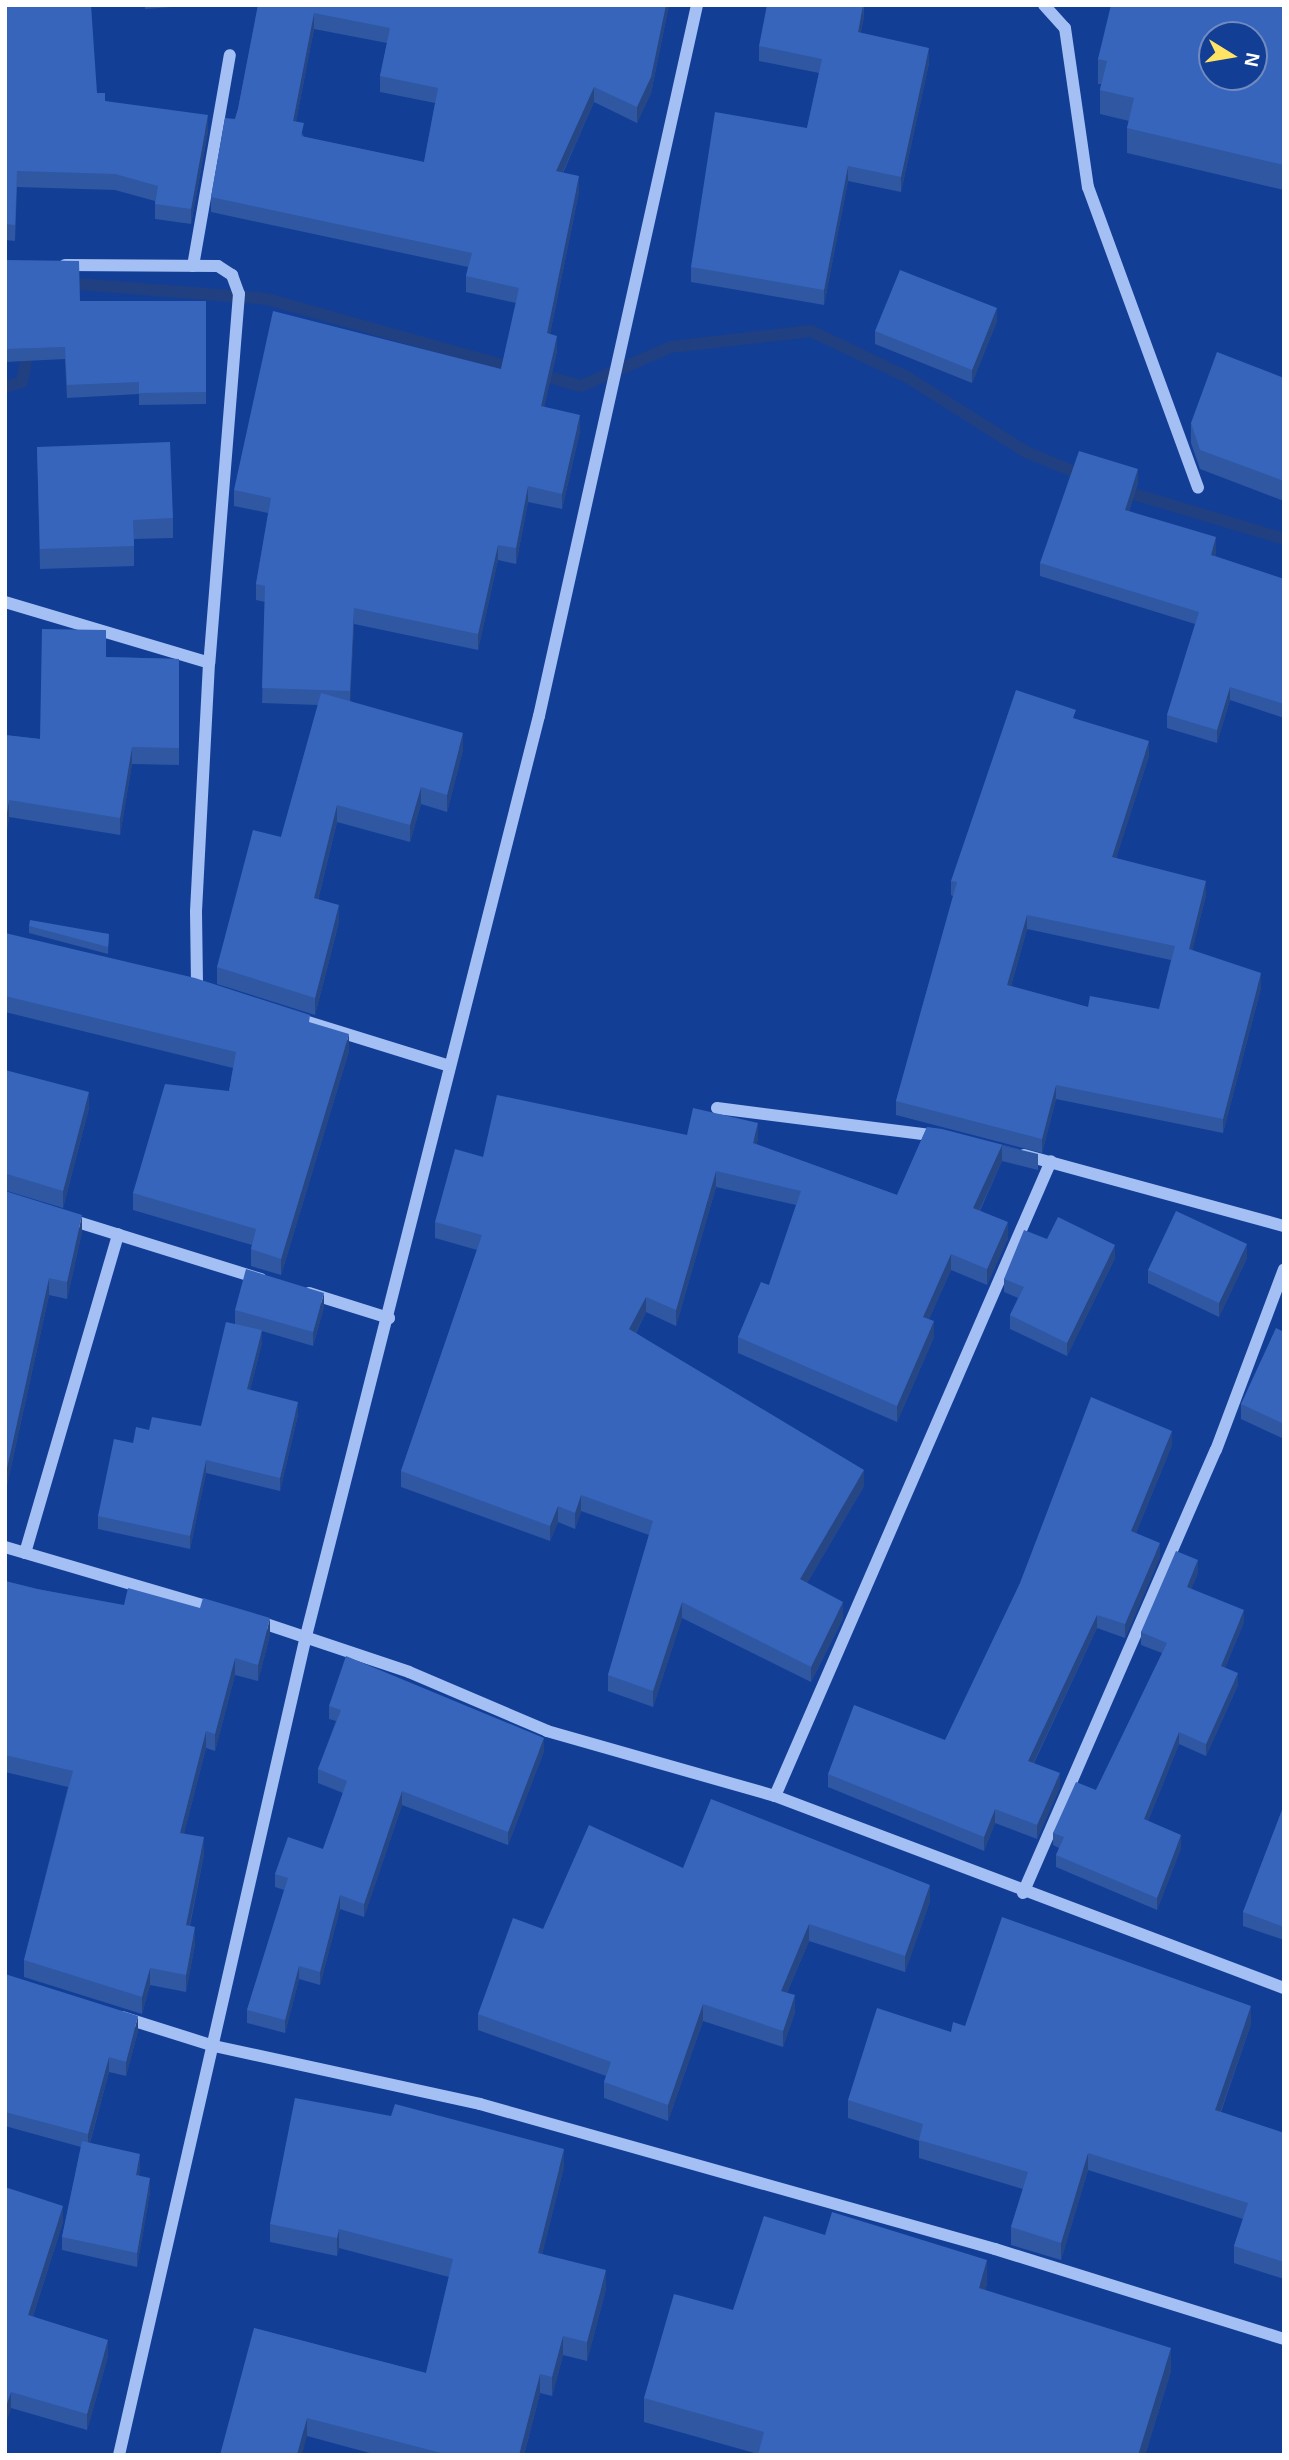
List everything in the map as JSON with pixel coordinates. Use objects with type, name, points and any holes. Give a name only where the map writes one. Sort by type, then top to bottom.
[{"type":"street","points":[[119,2455],[306,1636],[389,1318],[612,396],[697,5]]},
{"type":"street","points":[[1044,5],[1065,28],[1088,187],[1198,488]]},
{"type":"street","points":[[193,266],[230,55]]},
{"type":"street","points":[[45,265],[218,266],[232,275],[239,294],[209,663],[197,986]]},
{"type":"street","points":[[5,602],[209,663]]},
{"type":"street","points":[[183,983],[223,995]]},
{"type":"street","points":[[276,1012],[450,1066]]},
{"type":"street","points":[[717,1108],[957,1139]]},
{"type":"street","points":[[1011,1152],[1284,1226]]},
{"type":"street","points":[[775,1796],[1051,1161]]},
{"type":"street","points":[[47,1212],[389,1318]]},
{"type":"street","points":[[25,1553],[118,1234]]},
{"type":"street","points":[[1023,1893],[1216,1450],[1284,1269]]},
{"type":"street","points":[[5,1547],[226,1612]]},
{"type":"street","points":[[239,1616],[306,1636],[547,1731],[775,1796],[1023,1893],[1284,1988]]},
{"type":"street","points":[[107,2012],[214,2046],[480,2104],[982,2245],[1284,2339]]},
{"type":"building","points":[[5,5],[91,5],[97,93],[105,93],[105,101],[208,115],[191,209],[155,204],[158,186],[115,174],[17,171],[15,225],[5,224]]},
{"type":"building","points":[[258,5],[666,5],[651,77],[637,107],[594,87],[556,171],[579,176],[547,333],[557,336],[541,406],[580,415],[562,494],[528,486],[516,548],[498,545],[478,634],[354,608],[350,691],[262,688],[265,586],[256,584],[271,498],[234,490],[273,311],[501,369],[519,288],[466,276],[472,253],[211,197],[225,118],[235,119]],"holes":[[[314,13],[390,28],[380,76],[438,88],[424,162],[301,136],[304,123],[293,121]]]},
{"type":"building","points":[[767,5],[863,5],[858,32],[929,48],[901,177],[848,166],[824,290],[691,267],[715,112],[807,128],[822,59],[759,46]]},
{"type":"building","points":[[1111,5],[1284,5],[1284,165],[1127,128],[1134,98],[1100,90],[1107,61],[1098,59]]},
{"type":"building","points":[[5,260],[79,261],[80,301],[206,301],[206,392],[139,393],[139,382],[67,385],[65,347],[5,349]]},
{"type":"building","points":[[900,270],[997,308],[972,370],[875,331]]},
{"type":"building","points":[[1217,352],[1284,378],[1284,481],[1200,450],[1191,423]]},
{"type":"building","points":[[170,442],[173,518],[133,520],[134,546],[40,549],[37,447]]},
{"type":"building","points":[[1079,451],[1138,469],[1125,510],[1216,537],[1211,555],[1284,579],[1284,704],[1230,687],[1217,730],[1167,715],[1199,612],[1040,563]]},
{"type":"building","points":[[42,629],[106,630],[106,657],[179,659],[179,748],[132,747],[120,818],[9,800],[5,826],[5,735],[40,739]]},
{"type":"building","points":[[1016,690],[1076,710],[1073,718],[1149,741],[1112,857],[1206,881],[1189,949],[1261,973],[1223,1119],[1056,1085],[1042,1139],[896,1101],[957,882],[951,881]],"holes":[[[1027,915],[1175,946],[1159,1009],[1090,996],[1088,1007],[1007,985]]]},
{"type":"building","points":[[321,693],[463,733],[447,795],[421,787],[410,825],[337,805],[314,898],[339,905],[315,998],[217,967],[253,830],[281,837]]},
{"type":"building","points":[[30,920],[109,934],[108,947],[29,926]]},
{"type":"building","points":[[5,933],[195,978],[310,1015],[309,1022],[349,1034],[281,1259],[251,1249],[256,1229],[133,1193],[165,1084],[229,1091],[236,1052],[5,996]]},
{"type":"building","points":[[5,1070],[89,1092],[63,1191],[5,1175]]},
{"type":"building","points":[[497,1095],[687,1135],[693,1108],[758,1123],[753,1143],[897,1195],[927,1127],[942,1129],[1038,1154],[1002,1145],[973,1208],[1008,1222],[987,1269],[951,1254],[923,1317],[934,1321],[897,1406],[738,1337],[761,1282],[769,1285],[801,1191],[716,1171],[676,1310],[646,1297],[629,1329],[864,1470],[800,1579],[843,1602],[811,1667],[682,1602],[653,1691],[608,1675],[653,1521],[581,1495],[575,1513],[558,1506],[550,1526],[401,1471],[482,1235],[435,1222],[455,1149],[483,1157]]},
{"type":"building","points":[[5,1191],[82,1215],[67,1282],[49,1278],[5,1477]]},
{"type":"building","points":[[1176,1211],[1247,1244],[1219,1303],[1148,1270]]},
{"type":"building","points":[[1058,1217],[1115,1245],[1067,1343],[1010,1315],[1024,1287],[1004,1279],[1024,1230],[1047,1239]]},
{"type":"building","points":[[246,1269],[324,1293],[313,1332],[235,1310]]},
{"type":"building","points":[[226,1322],[262,1330],[247,1389],[298,1402],[280,1478],[206,1460],[190,1536],[98,1516],[114,1439],[133,1443],[136,1427],[149,1430],[152,1417],[201,1426]]},
{"type":"building","points":[[1276,1328],[1284,1332],[1284,1424],[1241,1404]]},
{"type":"building","points":[[1091,1397],[1172,1431],[1131,1531],[1160,1543],[1125,1624],[1097,1615],[1028,1761],[1060,1773],[1037,1825],[995,1809],[984,1837],[828,1774],[854,1705],[945,1740],[1020,1583]]},
{"type":"building","points":[[1176,1551],[1198,1560],[1187,1587],[1244,1610],[1221,1666],[1238,1673],[1206,1744],[1179,1732],[1144,1819],[1181,1835],[1157,1898],[1056,1855],[1064,1837],[1053,1833],[1076,1782],[1096,1790],[1167,1643],[1141,1632]]},
{"type":"building","points":[[5,1581],[124,1605],[128,1588],[200,1608],[203,1598],[270,1618],[258,1665],[235,1658],[215,1734],[206,1731],[180,1833],[204,1837],[186,1925],[195,1927],[186,1975],[150,1968],[142,1997],[24,1960],[73,1771],[5,1755]]},
{"type":"building","points":[[346,1656],[544,1738],[508,1832],[402,1791],[364,1904],[340,1895],[320,1972],[299,1966],[285,2020],[247,2010],[288,1878],[275,1874],[288,1837],[323,1849],[347,1781],[318,1769],[341,1710],[329,1706]]},
{"type":"building","points":[[711,1799],[930,1885],[905,1956],[809,1924],[781,1991],[795,1995],[783,2031],[703,2004],[668,2105],[604,2082],[611,2062],[478,2014],[513,1918],[543,1929],[589,1825],[683,1868]]},
{"type":"building","points":[[1284,1805],[1284,1927],[1243,1912]]},
{"type":"building","points":[[1002,1917],[1251,2006],[1215,2110],[1284,2133],[1284,2262],[1234,2246],[1248,2203],[1088,2153],[1061,2243],[1011,2227],[1028,2172],[919,2140],[923,2124],[848,2100],[877,2008],[951,2032],[953,2022],[965,2026]]},
{"type":"building","points":[[5,1974],[138,2016],[126,2062],[109,2057],[88,2134],[5,2112]]},
{"type":"building","points":[[295,2098],[391,2116],[395,2104],[564,2149],[538,2253],[606,2270],[587,2342],[563,2336],[552,2377],[540,2374],[519,2455],[449,2455],[307,2418],[297,2455],[220,2455],[254,2328],[426,2373],[453,2259],[339,2229],[337,2238],[270,2224]]},
{"type":"building","points":[[82,2141],[140,2154],[136,2175],[150,2178],[137,2253],[62,2237]]},
{"type":"building","points":[[5,2187],[63,2206],[28,2315],[108,2340],[87,2414],[11,2392],[5,2410]]},
{"type":"building","points":[[832,2212],[987,2260],[979,2288],[1171,2348],[1138,2455],[758,2455],[764,2432],[644,2398],[674,2294],[733,2310],[764,2216],[825,2235]]},
{"type":"waterway","points":[[65,283],[267,299],[516,369]]},
{"type":"waterway","points":[[537,374],[581,386],[671,347],[811,331],[907,377],[1026,452],[1087,477]]},
{"type":"waterway","points":[[5,387],[22,382],[29,345]]},
{"type":"waterway","points":[[1120,490],[1284,539]]}]
